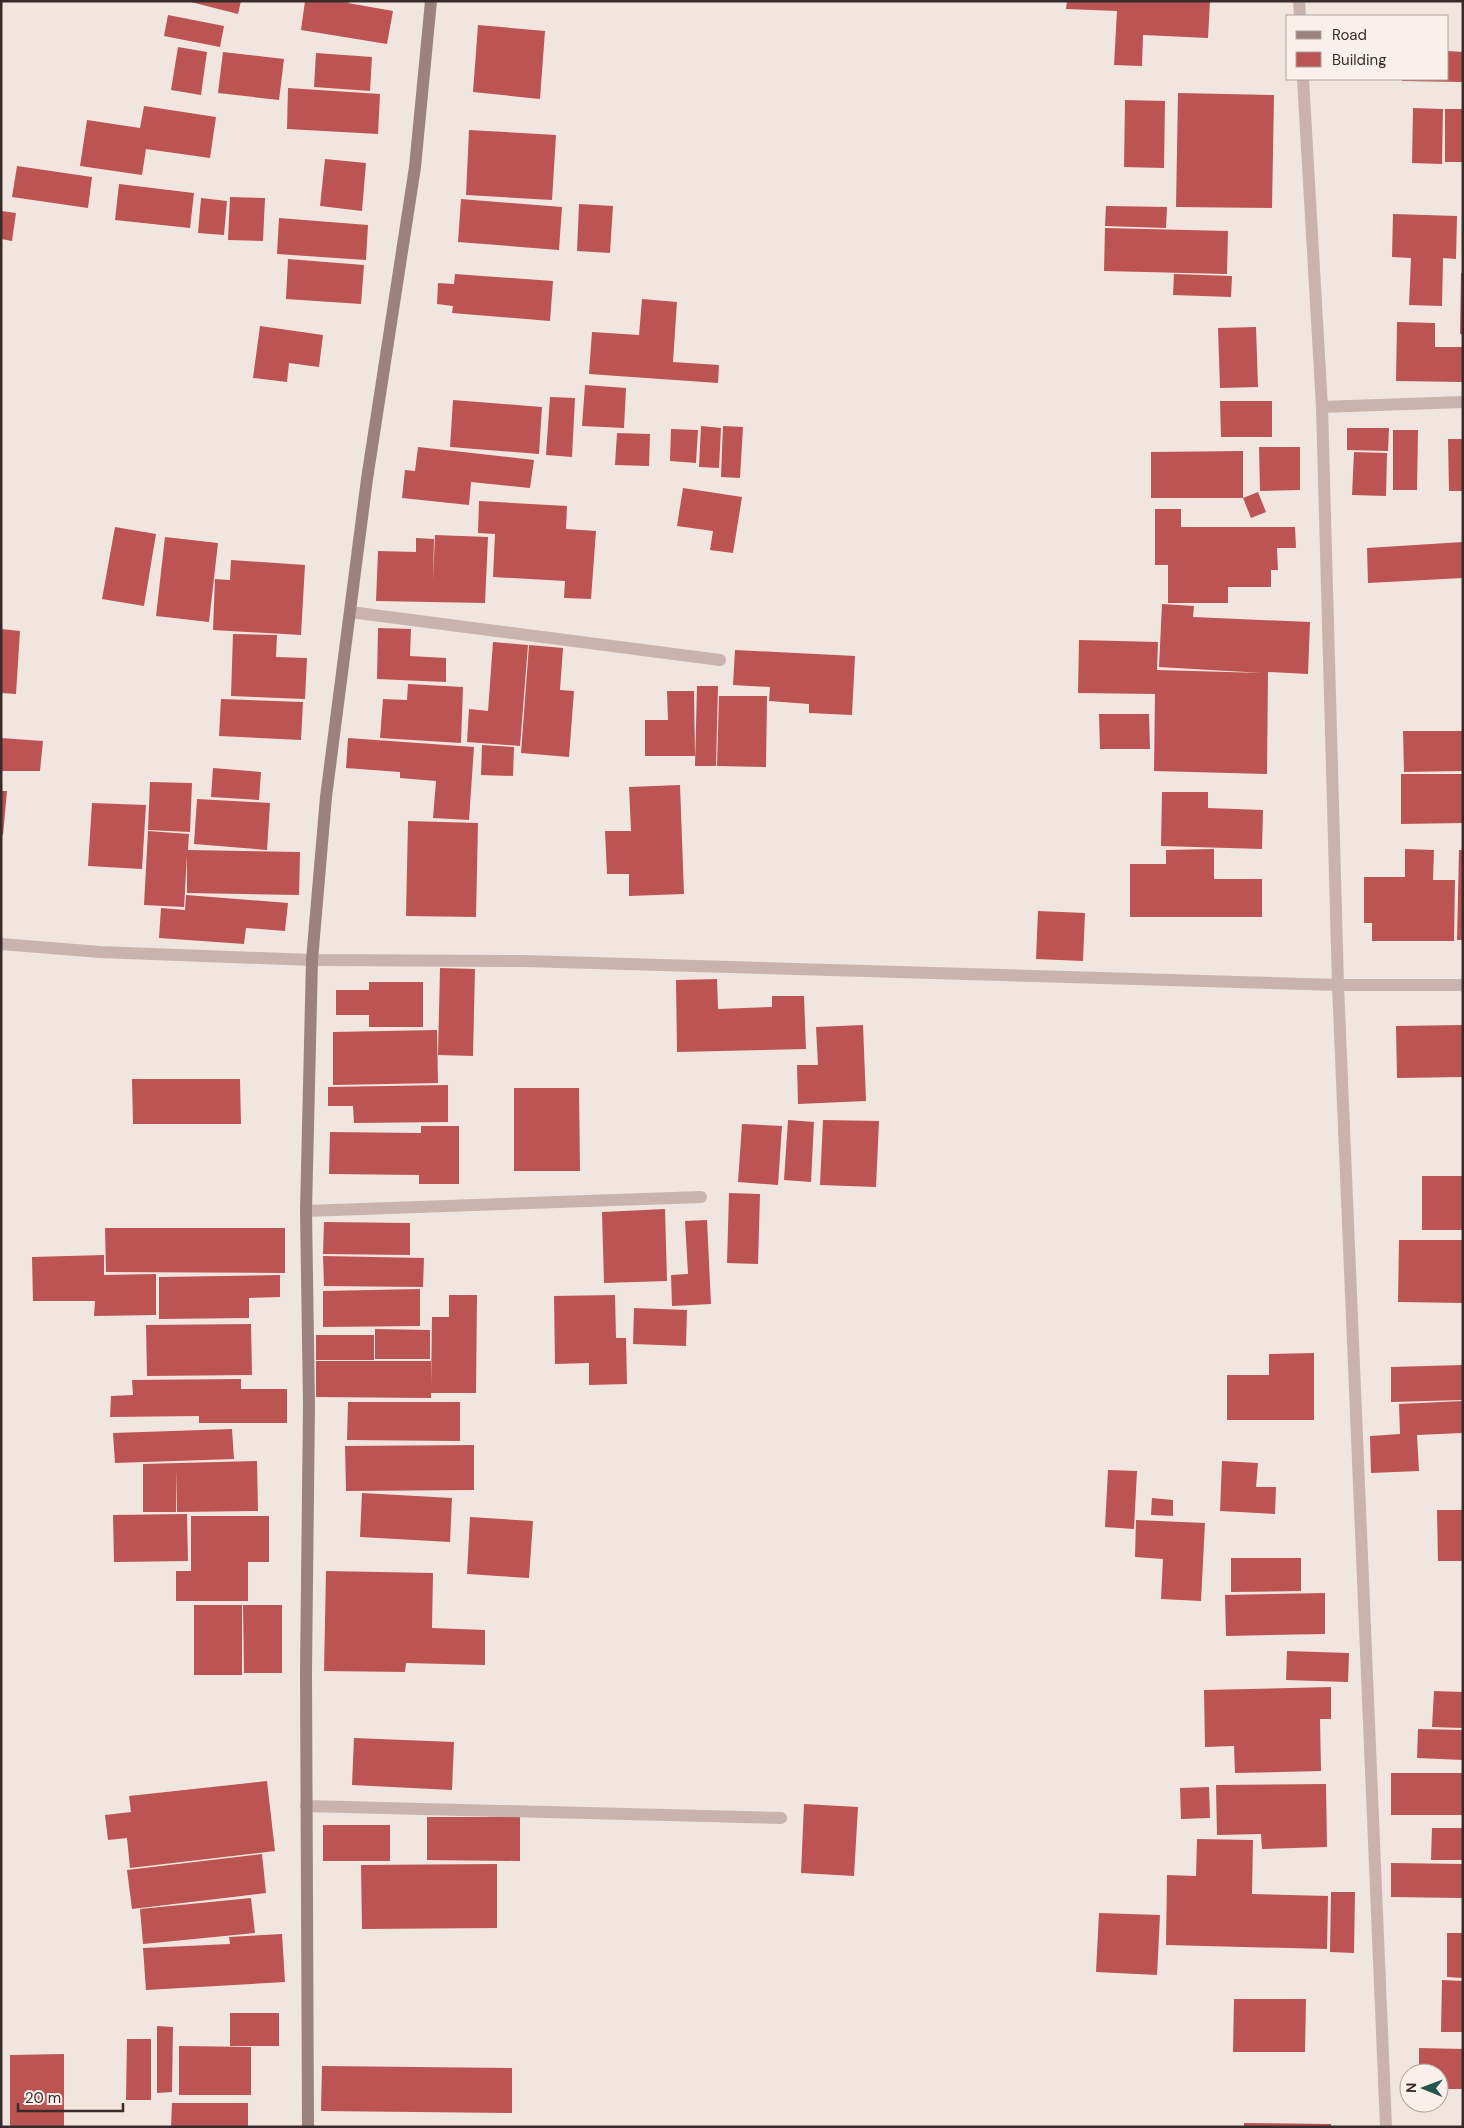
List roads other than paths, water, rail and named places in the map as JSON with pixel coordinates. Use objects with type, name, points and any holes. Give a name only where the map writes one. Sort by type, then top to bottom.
[{"type":"street","points":[[308,2127],[306,1806],[309,1404],[306,1211],[312,960],[326,797],[367,478],[415,167],[431,1]]},
{"type":"street","points":[[1299,1],[1300,15]]},
{"type":"street","points":[[1303,80],[1322,407],[1338,985],[1386,2127]]},
{"type":"street","points":[[1322,407],[1463,402]]},
{"type":"street","points":[[350,612],[720,660]]},
{"type":"street","points":[[1,944],[100,952],[312,960],[524,961],[1338,985],[1463,985]]},
{"type":"street","points":[[306,1211],[701,1197]]},
{"type":"street","points":[[306,1806],[781,1818]]}]
